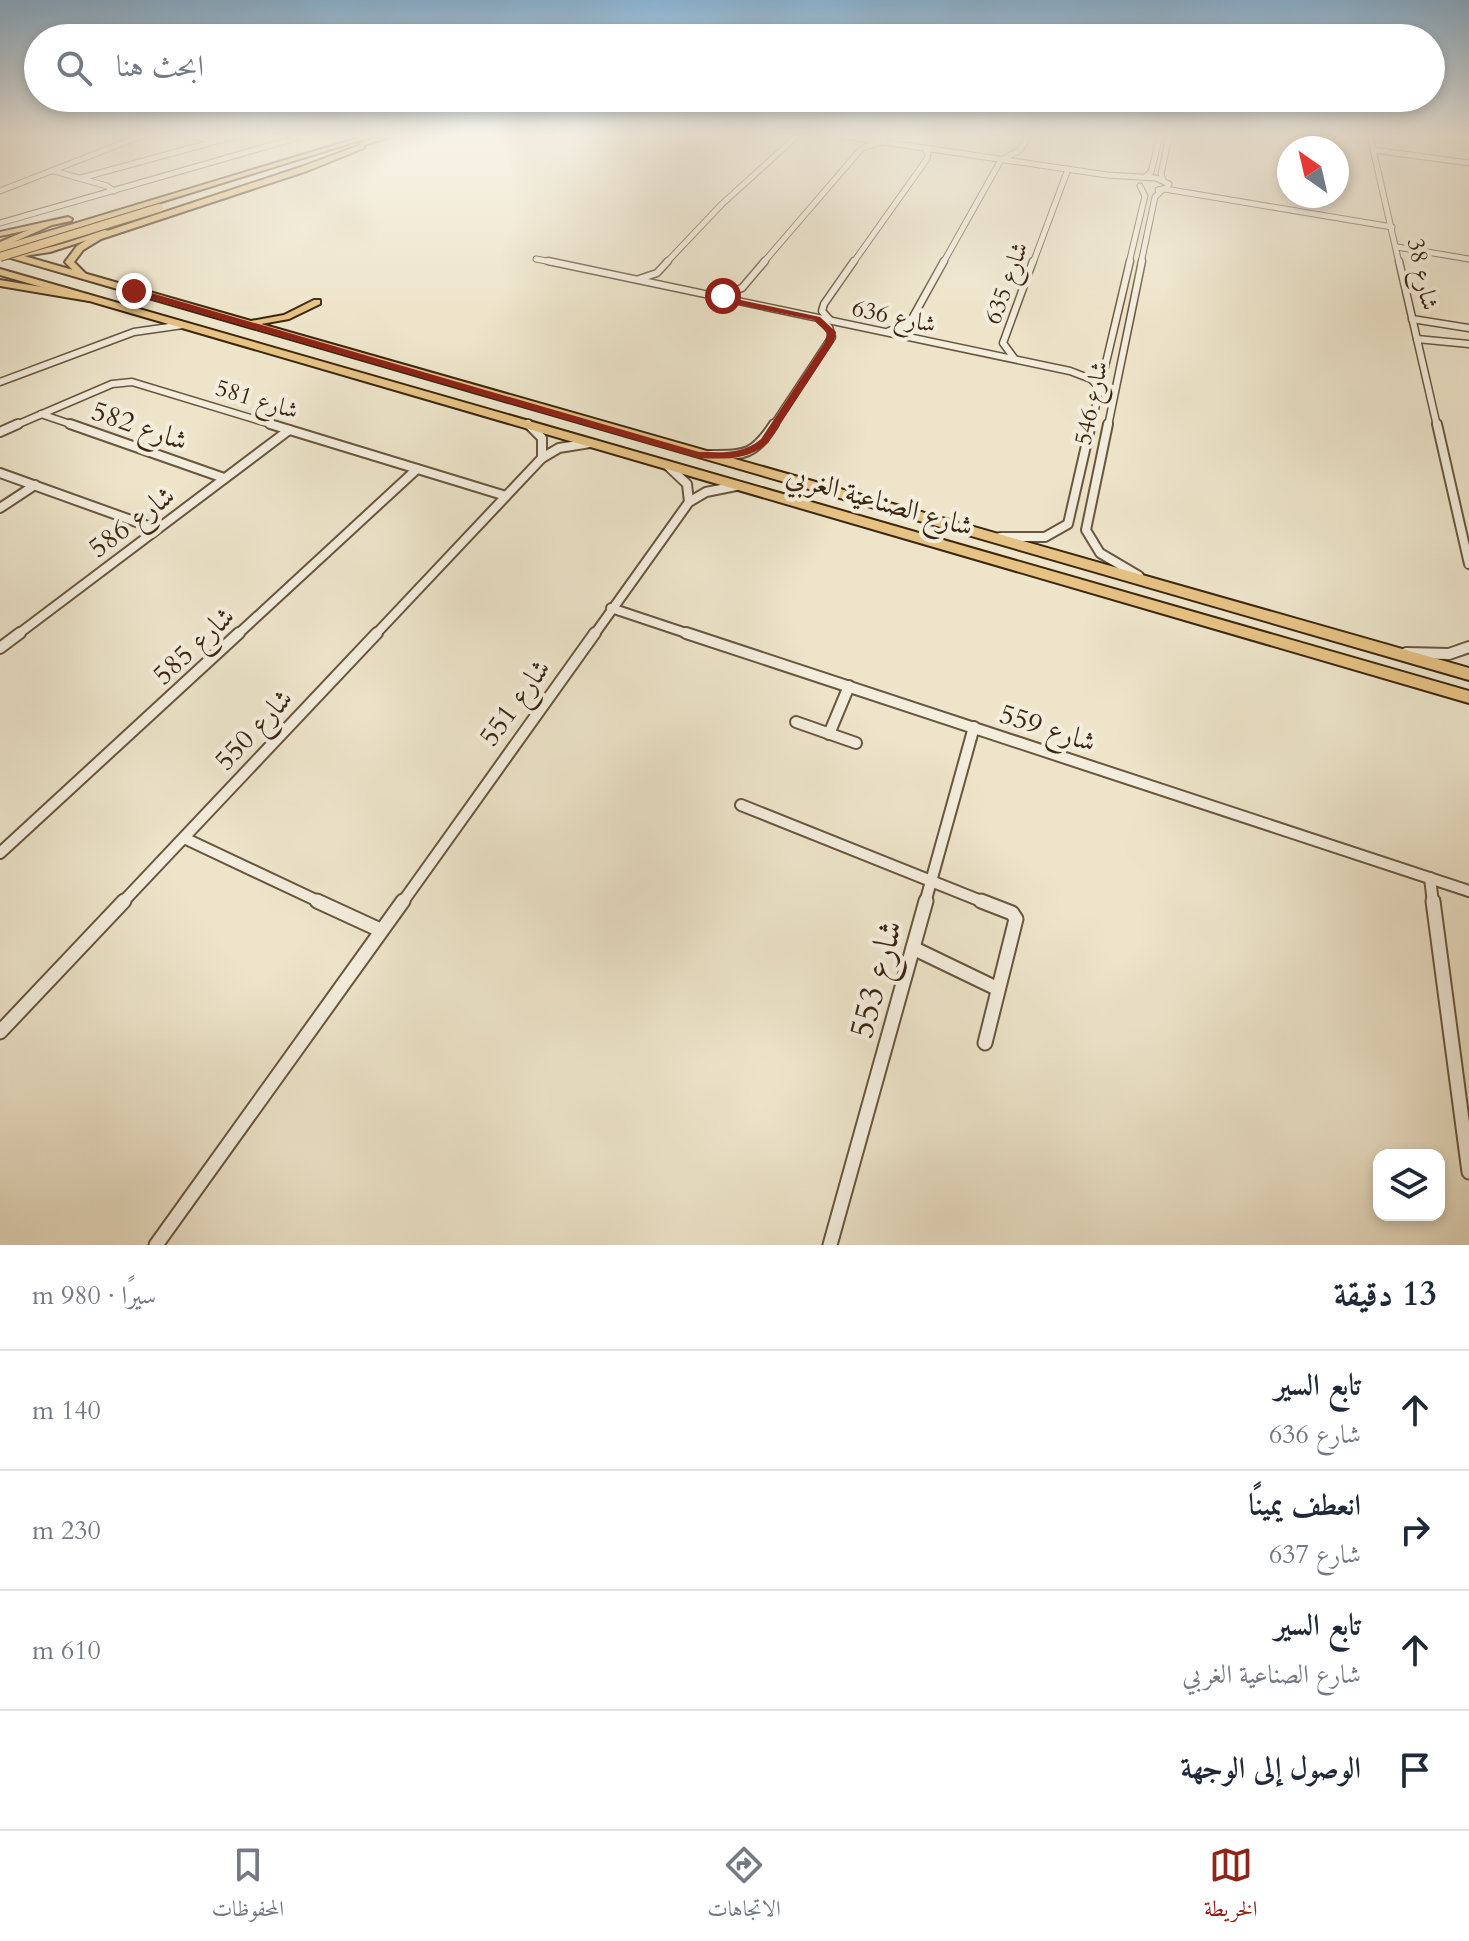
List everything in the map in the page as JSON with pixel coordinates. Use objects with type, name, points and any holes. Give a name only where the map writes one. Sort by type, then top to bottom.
[{"type":"main road","points":[[0,234],[50,224],[156,194]]},
{"type":"main road","points":[[0,252],[191,194]]},
{"type":"main road","points":[[0,252],[16,255],[47,250],[227,194]]},
{"type":"main road","points":[[0,252],[50,224]]},
{"type":"main road","points":[[83,276],[70,266],[73,255],[91,241],[120,228]]},
{"type":"main road","name":"شارع الصناعية الغربي","points":[[0,252],[239,321],[265,338],[527,423],[1469,697]]},
{"type":"main road","name":"شارع الصناعية الغربي","points":[[0,272],[186,325],[311,344],[1469,674]]},
{"type":"main road","points":[[0,283],[89,298]]},
{"type":"main road","points":[[239,321],[281,319],[317,302]]},
{"type":"main road","points":[[140,312],[183,316],[265,338]]},
{"type":"main road","points":[[301,323],[311,344]]},
{"type":"street","points":[[0,223],[103,194]]},
{"type":"street","points":[[630,279],[646,278],[657,273],[733,194]]},
{"type":"street","points":[[715,297],[742,288],[822,194]]},
{"type":"street","points":[[833,322],[824,315],[822,307],[902,194]]},
{"type":"street","points":[[879,331],[894,331],[909,324],[982,194]]},
{"type":"street","name":"شارع 635","points":[[1017,360],[1003,343],[1059,194]]},
{"type":"street","name":"شارع 546","points":[[975,534],[1040,539],[1061,531],[1068,524],[1145,194]]},
{"type":"street","name":"شارع 546","points":[[1157,194],[1086,530],[1088,539],[1104,558],[1163,588]]},
{"type":"street","name":"شارع 38","points":[[1202,194],[1392,227]]},
{"type":"street","name":"شارع 38","points":[[1384,194],[1469,564]]},
{"type":"street","points":[[1397,247],[1469,259]]},
{"type":"street","name":"شارع 636","points":[[536,259],[1077,373],[1100,388]]},
{"type":"street","points":[[657,273],[659,282],[672,288]]},
{"type":"street","points":[[125,335],[137,321],[128,309]]},
{"type":"street","points":[[698,455],[742,455],[759,447],[832,337],[829,327],[817,318]]},
{"type":"street","points":[[1412,319],[1469,328]]},
{"type":"street","points":[[0,382],[150,327],[186,325]]},
{"type":"street","points":[[1417,339],[1469,344]]},
{"type":"street","name":"شارع 581","points":[[0,432],[123,382],[506,496]]},
{"type":"street","name":"شارع 582","points":[[41,414],[224,478]]},
{"type":"street","points":[[527,423],[541,435],[544,442],[542,458]]},
{"type":"street","name":"شارع 586","points":[[0,648],[289,430]]},
{"type":"street","name":"شارع 550","points":[[0,1032],[542,458],[559,448],[594,442]]},
{"type":"street","points":[[665,463],[687,484],[689,502],[706,492],[740,486]]},
{"type":"street","name":"شارع 585","points":[[0,853],[417,469]]},
{"type":"street","points":[[0,473],[156,529]]},
{"type":"street","points":[[0,508],[35,485]]},
{"type":"street","name":"شارع 551","points":[[156,1245],[689,502]]},
{"type":"street","name":"شارع 559","points":[[611,608],[1469,891]]},
{"type":"street","points":[[1393,653],[1449,654],[1469,647]]},
{"type":"street","points":[[829,734],[849,686]]},
{"type":"street","points":[[796,722],[856,743]]},
{"type":"street","name":"شارع 553","points":[[830,1245],[974,727]]},
{"type":"street","points":[[741,805],[1012,913],[1015,926],[985,1043]]},
{"type":"street","points":[[184,838],[380,930]]},
{"type":"street","points":[[1430,878],[1469,1172]]},
{"type":"street","points":[[913,948],[998,989]]},
{"type":"route","points":[[134,291],[698,455],[732,456],[752,452],[764,441],[829,342],[832,332],[817,318],[715,297],[723,296]]}]
